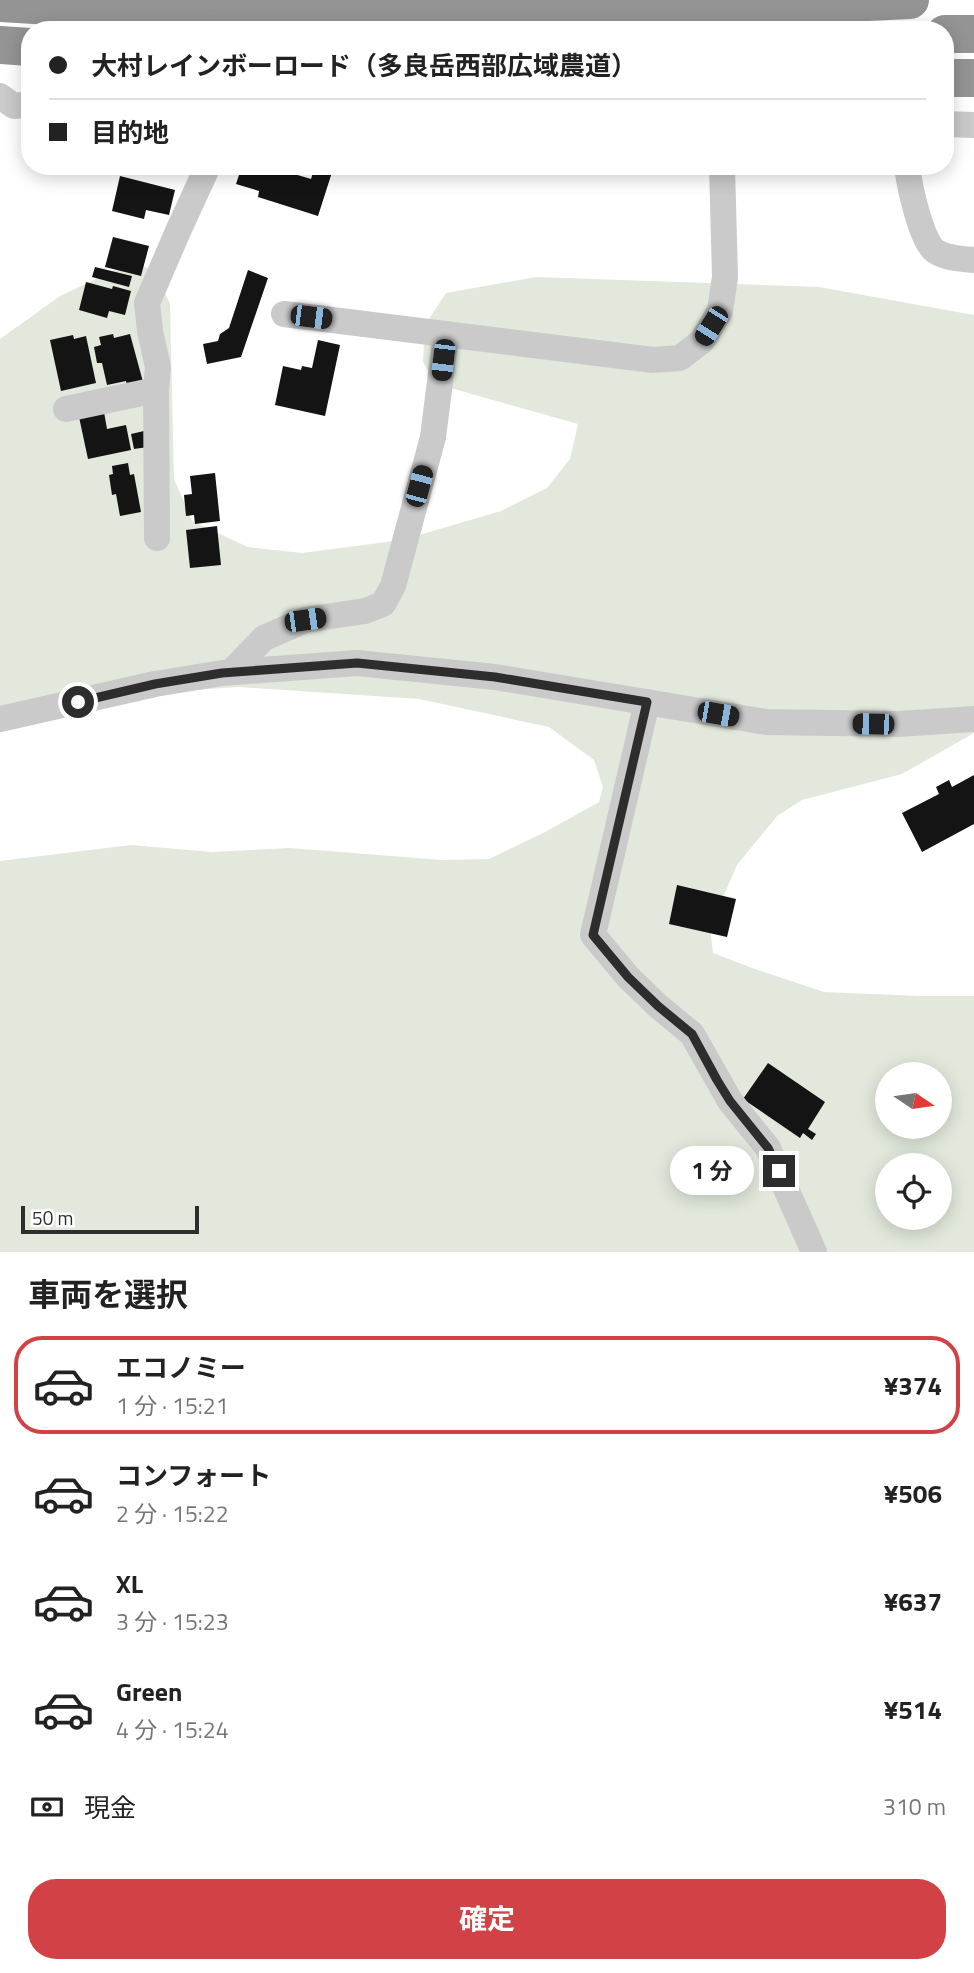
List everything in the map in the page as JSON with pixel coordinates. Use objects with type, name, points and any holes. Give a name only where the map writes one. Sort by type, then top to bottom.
[{"type":"highway","points":[[226,17],[462,12],[654,12],[910,0]]},
{"type":"highway","points":[[0,3],[324,21]]},
{"type":"highway","points":[[954,34],[974,34]]},
{"type":"highway","points":[[0,45],[21,46]]},
{"type":"highway","points":[[954,78],[974,78]]},
{"type":"street","points":[[0,96],[14,106],[21,105]]},
{"type":"street","points":[[954,124],[974,125]]},
{"type":"street","points":[[158,538],[158,367],[147,303],[204,175]]},
{"type":"street","points":[[284,314],[653,360],[680,358],[702,341],[720,311],[724,277],[722,175]]},
{"type":"street","points":[[909,175],[923,234],[935,251],[974,260]]},
{"type":"street","points":[[231,672],[264,638],[305,620],[365,611],[383,604],[393,586],[433,437],[446,334]]},
{"type":"street","points":[[66,409],[156,390]]},
{"type":"street","points":[[0,719],[155,684],[231,672],[357,663],[495,677],[766,722],[899,724],[974,719]]},
{"type":"street","points":[[647,702],[593,935],[628,977],[692,1034],[730,1101],[768,1148],[814,1252]]},
{"type":"shaded area","points":[[134,261],[156,273],[170,304],[174,479],[192,521],[248,547],[302,553],[402,540],[501,511],[547,488],[570,459],[578,424],[436,384],[423,362],[425,325],[446,293],[536,277],[819,287],[974,315],[974,733],[902,774],[802,800],[777,816],[737,865],[710,927],[713,953],[824,992],[974,996],[974,1252],[0,1252],[0,861],[131,845],[211,852],[290,848],[442,860],[489,859],[599,802],[603,787],[594,760],[549,727],[419,699],[239,687],[97,696],[0,714],[0,339],[60,296]]},
{"type":"building","points":[[239,175],[298,175],[311,179],[312,175],[331,175],[318,216],[258,197],[259,191],[236,184]]},
{"type":"building","points":[[120,176],[175,190],[169,215],[146,210],[144,219],[112,211]]},
{"type":"building","points":[[113,237],[149,246],[141,276],[105,267]]},
{"type":"building","points":[[95,267],[132,276],[129,287],[92,277]]},
{"type":"building","points":[[248,270],[268,278],[241,357],[207,364],[203,344],[218,341],[220,334],[229,328]]},
{"type":"building","points":[[86,282],[131,291],[125,315],[109,311],[107,318],[79,310]]},
{"type":"building","points":[[113,334],[114,338],[130,334],[143,382],[127,385],[126,381],[107,385],[102,363],[97,363],[94,347],[101,345],[99,337]]},
{"type":"building","points":[[73,335],[74,339],[86,336],[96,383],[61,391],[50,340]]},
{"type":"building","points":[[318,340],[340,345],[325,416],[275,405],[283,366],[301,370],[302,366],[312,368]]},
{"type":"building","points":[[104,412],[107,429],[126,425],[131,450],[88,459],[79,417]]},
{"type":"building","points":[[144,431],[148,447],[134,449],[131,434]]},
{"type":"building","points":[[128,463],[130,475],[134,474],[141,512],[120,516],[116,494],[112,495],[109,475],[113,474],[112,466]]},
{"type":"building","points":[[215,473],[220,521],[195,524],[194,515],[186,516],[184,495],[192,494],[190,476]]},
{"type":"building","points":[[217,526],[221,565],[190,568],[186,530]]},
{"type":"building","points":[[974,775],[974,824],[922,852],[902,813],[939,794],[936,787],[949,780],[952,787]]},
{"type":"building","points":[[677,885],[736,899],[727,937],[669,924]]},
{"type":"building","points":[[768,1063],[825,1102],[808,1129],[816,1134],[812,1140],[803,1133],[800,1138],[743,1099]]},
{"type":"route","points":[[78,702],[155,684],[222,673],[357,663],[495,677],[647,702],[593,935],[628,977],[692,1034],[730,1101],[768,1148],[779,1171]]}]
